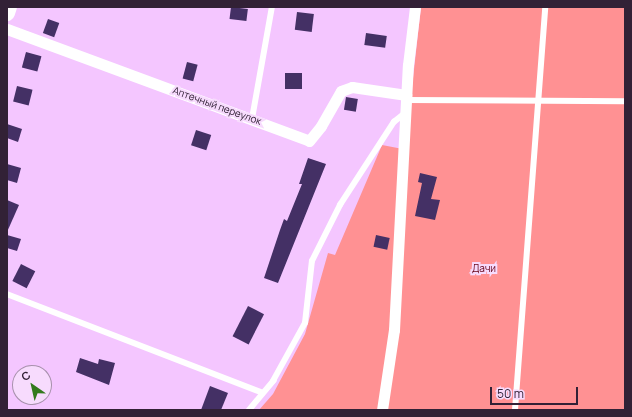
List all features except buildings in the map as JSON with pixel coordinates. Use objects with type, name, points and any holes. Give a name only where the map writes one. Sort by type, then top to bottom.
[{"type":"street","points":[[7,13],[9,7]]},
{"type":"street","points":[[382,410],[394,330],[406,97],[415,7]]},
{"type":"street","name":"Аптечный переулок","points":[[7,29],[252,118],[309,141],[321,126],[341,91],[352,87],[406,97]]},
{"type":"lane","points":[[252,118],[272,7]]},
{"type":"lane","points":[[515,410],[545,7]]},
{"type":"lane","points":[[406,97],[539,101],[625,101]]},
{"type":"lane","points":[[249,410],[273,381],[305,322],[312,262],[340,205],[394,122],[405,113]]},
{"type":"lane","points":[[7,294],[263,393]]},
{"type":"green space","name":"Дачи","points":[[421,7],[625,7],[625,410],[259,410],[273,394],[305,334],[328,253],[335,255],[382,145],[408,150],[411,96]]}]
